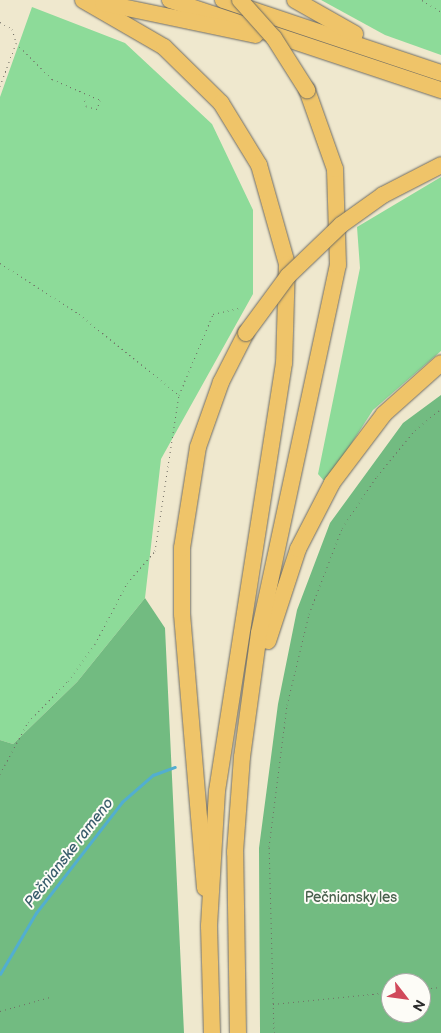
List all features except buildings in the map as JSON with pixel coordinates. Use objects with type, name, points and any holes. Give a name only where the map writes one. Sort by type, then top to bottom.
[{"type":"highway","points":[[83,0],[164,47],[220,103],[259,165],[287,264],[284,363],[221,760],[210,926]]},
{"type":"highway","points":[[89,0],[240,33],[296,39]]},
{"type":"highway","points":[[170,0],[296,39],[441,90]]},
{"type":"highway","points":[[223,0],[392,55],[441,73]]},
{"type":"highway","points":[[238,1033],[237,807],[257,669],[259,633],[338,265],[335,169],[307,90],[274,38],[240,0]]},
{"type":"highway","points":[[295,0],[392,55]]},
{"type":"highway","points":[[212,1033],[210,926],[182,614],[182,548],[198,447],[221,382],[246,333],[288,276],[341,226],[383,196],[441,165]]},
{"type":"highway","points":[[257,669],[298,549],[332,483],[384,414],[441,363]]},
{"type":"path","points":[[422,0],[441,12]]},
{"type":"path","points":[[0,22],[12,29],[16,43],[52,79],[84,97],[93,95],[100,100],[97,109],[86,106],[84,97]]},
{"type":"path","points":[[0,86],[16,43]]},
{"type":"path","points":[[0,263],[79,314],[179,395]]},
{"type":"path","points":[[0,774],[28,722],[68,681],[95,644],[127,583],[155,551],[179,395],[213,314],[240,308]]},
{"type":"path","points":[[274,1033],[269,847],[287,705],[309,614],[342,528],[377,476],[415,430],[441,409]]},
{"type":"path","points":[[273,1004],[381,993]]},
{"type":"path","points":[[0,1011],[50,997]]},
{"type":"green space","points":[[321,0],[441,0],[441,55],[385,35]]},
{"type":"green space","points":[[32,7],[125,43],[212,124],[253,210],[253,294],[161,459],[145,598],[77,682],[13,744],[0,740],[0,97]]},
{"type":"green space","points":[[441,177],[441,351],[373,410],[326,483],[318,474],[360,268],[357,227]]},
{"type":"green space","name":"Pečniansky les","points":[[441,395],[441,1033],[260,1033],[259,848],[278,704],[297,610],[330,523],[403,423]]},
{"type":"green space","points":[[145,598],[165,628],[184,1033],[0,1033],[0,740],[13,744],[77,682]]},
{"type":"waterway","name":"Pečnianske rameno","points":[[0,974],[36,913],[122,802],[153,775],[175,767]]}]
